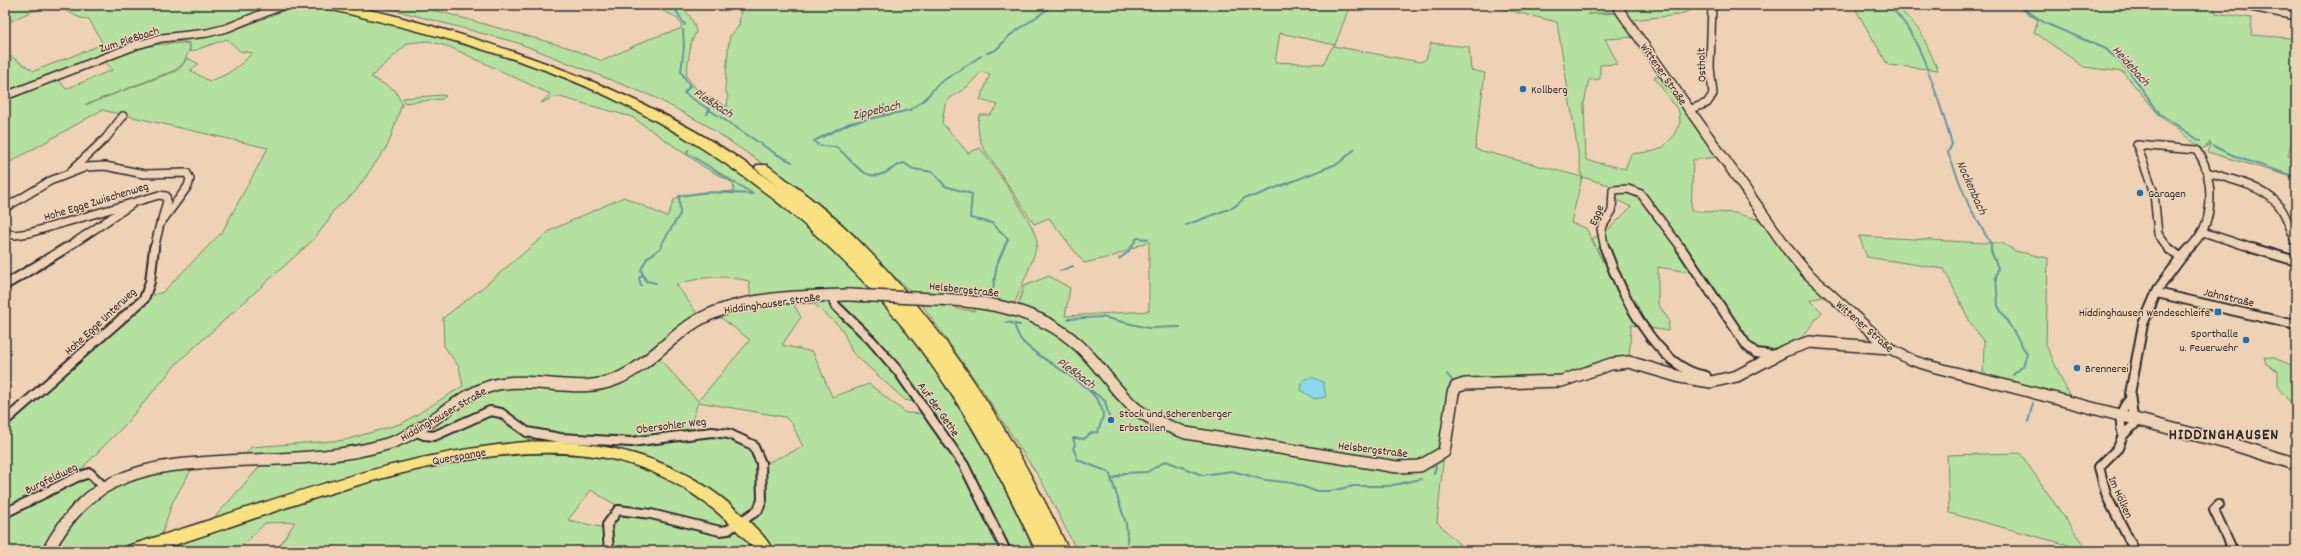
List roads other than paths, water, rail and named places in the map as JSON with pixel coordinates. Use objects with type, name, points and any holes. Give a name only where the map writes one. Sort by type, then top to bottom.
[{"type":"highway","points":[[328,5],[464,39],[526,59],[581,80],[633,102],[680,127],[762,180],[802,212],[848,255],[881,290],[932,352],[964,399],[996,455],[1045,551]]},
{"type":"highway","points":[[358,5],[513,47],[615,85],[667,110],[710,134],[791,189],[828,220],[883,274],[920,317],[942,346],[973,391],[1013,456],[1060,551]]},
{"type":"main road","name":"Wittener Straße","points":[[1616,5],[1788,250],[1820,286],[1889,348],[1913,361],[1934,367],[2236,445],[2296,464]]},
{"type":"main road","name":"Querspange","points":[[134,551],[370,476],[448,458],[494,450],[542,447],[587,449],[626,458],[666,472],[707,496],[740,522],[765,551]]},
{"type":"street","name":"Ostholt","points":[[1689,110],[1707,103],[1713,94],[1710,67],[1712,5]]},
{"type":"street","points":[[2241,5],[2296,16]]},
{"type":"street","name":"Zum Pleßbach","points":[[5,96],[43,84],[102,59],[156,39],[208,33],[247,23],[283,6]]},
{"type":"street","points":[[5,208],[70,172],[106,138],[123,116]]},
{"type":"street","points":[[2135,420],[2134,408],[2130,399],[2139,337],[2146,313],[2171,271],[2182,259],[2203,232],[2211,206],[2207,172],[2196,150],[2138,144],[2154,193],[2158,234],[2165,246],[2182,259]]},
{"type":"street","points":[[70,172],[99,166],[109,166],[127,173],[187,173],[190,179],[188,189],[160,223]]},
{"type":"street","points":[[2207,172],[2261,191],[2272,198],[2283,214],[2296,242]]},
{"type":"street","name":"Egge","points":[[1739,376],[1702,376],[1681,367],[1660,345],[1638,316],[1621,286],[1602,239],[1601,230],[1611,218],[1613,211],[1613,190],[1620,188],[1635,190],[1641,194],[1680,244],[1691,265],[1735,325],[1747,347],[1759,354],[1777,355]]},
{"type":"street","name":"Hohe Egge Zwischenweg","points":[[5,234],[15,235],[29,233],[154,196],[166,196],[167,201],[160,223]]},
{"type":"street","points":[[5,285],[87,236],[126,210],[134,202]]},
{"type":"street","name":"Hohe Egge Unterweg","points":[[5,420],[144,299],[150,284],[160,223]]},
{"type":"street","points":[[2203,232],[2241,244],[2263,254],[2296,261]]},
{"type":"street","name":"Jahnstraße","points":[[2157,293],[2296,325]]},
{"type":"street","name":"Auf der Gethe","points":[[832,295],[832,300],[835,305],[871,340],[898,371],[964,465],[1006,551]]},
{"type":"street","name":"Helsbergstraße","points":[[850,295],[935,298],[1000,306],[1048,324],[1077,344],[1139,411],[1159,422],[1186,432],[1397,467],[1420,466],[1444,452],[1453,393],[1456,387],[1468,382],[1536,384],[1564,381],[1603,366],[1629,362],[1686,379],[1712,382],[1739,376],[1790,346],[1809,342],[1889,348]]},
{"type":"street","name":"Hiddinghauser Straße","points":[[48,551],[67,518],[78,506],[104,487],[138,472],[156,468],[313,456],[389,444],[415,431],[479,391],[502,383],[516,382],[575,386],[599,384],[616,379],[637,368],[697,320],[715,312],[775,300],[850,295]]},
{"type":"street","points":[[2123,435],[2120,427],[2121,416],[2124,404],[2130,399]]},
{"type":"street","name":"Obersohler Weg","points":[[415,431],[427,435],[444,433],[481,413],[492,411],[500,413],[524,431],[556,438],[623,443],[651,441],[702,432],[725,433],[753,445],[761,463],[763,495],[758,510],[728,530],[720,531],[636,511],[618,510],[607,525],[609,551]]},
{"type":"street","name":"Im Hölken","points":[[2135,420],[2130,430],[2123,435],[2118,448],[2099,467],[2098,473],[2117,520],[2135,551]]},
{"type":"street","name":"Burgfeldweg","points":[[5,513],[85,474],[90,473],[104,487]]},
{"type":"street","points":[[2219,505],[2214,510],[2233,551]]},
{"type":"water","points":[[1312,377],[1323,382],[1326,397],[1314,399],[1301,390],[1303,380]]},
{"type":"waterway","name":"Pleßbach","points":[[659,5],[675,9],[685,25]]},
{"type":"waterway","name":"Zippebach","points":[[987,53],[996,50],[1009,36],[1048,9],[1047,5]]},
{"type":"waterway","name":"Nockenbach","points":[[1887,5],[1899,16],[1919,49],[1935,89],[1952,144],[1948,153],[1969,206],[1991,244],[1991,251],[1998,268],[1996,277],[1998,306],[2027,354],[2023,366],[2013,375]]},
{"type":"waterway","name":"Heidebach","points":[[2018,5],[2045,23],[2106,49],[2129,71],[2160,114],[2200,141]]},
{"type":"waterway","name":"Pleßbach","points":[[683,30],[684,46],[681,72],[690,86],[684,93],[709,110]]},
{"type":"waterway","name":"Zippebach","points":[[818,145],[814,141],[850,123],[910,110],[924,100],[938,84],[981,56]]},
{"type":"waterway","points":[[884,105],[884,114]]},
{"type":"waterway","points":[[707,114],[709,110]]},
{"type":"waterway","name":"Pleßbach","points":[[709,110],[776,154],[792,162]]},
{"type":"waterway","name":"Pleßbach","points":[[821,146],[836,147],[857,167],[868,174],[875,176],[882,174],[904,163],[913,169],[933,172],[945,186],[972,194],[970,218],[992,223],[1008,239],[997,264],[993,289]]},
{"type":"waterway","name":"Heidebach","points":[[2213,146],[2239,158],[2296,177]]},
{"type":"waterway","points":[[1186,225],[1234,207],[1246,197],[1255,196],[1339,163],[1355,149]]},
{"type":"waterway","points":[[656,283],[646,281],[641,270],[647,258],[662,247],[661,245],[680,214],[679,196],[707,192],[753,194],[687,153],[688,150]]},
{"type":"waterway","points":[[1119,259],[1128,252],[1137,238],[1148,239]]},
{"type":"waterway","points":[[1060,271],[1073,266]]},
{"type":"waterway","points":[[641,286],[639,278],[642,275]]},
{"type":"waterway","points":[[1068,319],[1102,317],[1148,328],[1180,327]]},
{"type":"waterway","name":"Pleßbach","points":[[1006,322],[1020,325]]},
{"type":"waterway","name":"Pleßbach","points":[[1014,324],[1022,341],[1043,358],[1081,383],[1099,403],[1103,414],[1098,432],[1091,433],[1084,439],[1073,438],[1075,445],[1073,448],[1078,460],[1109,472],[1126,523],[1128,551]]},
{"type":"waterway","points":[[1447,374],[1454,383]]},
{"type":"waterway","name":"Pleßbach","points":[[1088,388],[1105,401],[1109,417]]},
{"type":"waterway","name":"Nockenbach","points":[[2028,422],[2033,403]]},
{"type":"waterway","points":[[1112,479],[1124,473],[1147,472],[1166,461],[1202,475],[1232,471],[1265,480],[1293,483],[1315,491],[1330,491],[1354,486],[1389,486],[1421,479]]},
{"type":"waterway","points":[[1434,474],[1436,466]]},
{"type":"place","name":"Kollberg","points":[[1523,89]]},
{"type":"place","name":"Garagen","points":[[2140,193]]},
{"type":"place","name":"Hiddinghausen Wendeschleife","points":[[2218,312]]},
{"type":"place","name":"Sporthalle u. Feuerwehr","points":[[2246,340]]},
{"type":"place","name":"Brennerei","points":[[2077,368]]},
{"type":"place","name":"Stock und Scherenberger Erbstollen","points":[[1111,420]]},
{"type":"district","name":"HIDDINGHAUSEN","points":[[2224,433]]}]
